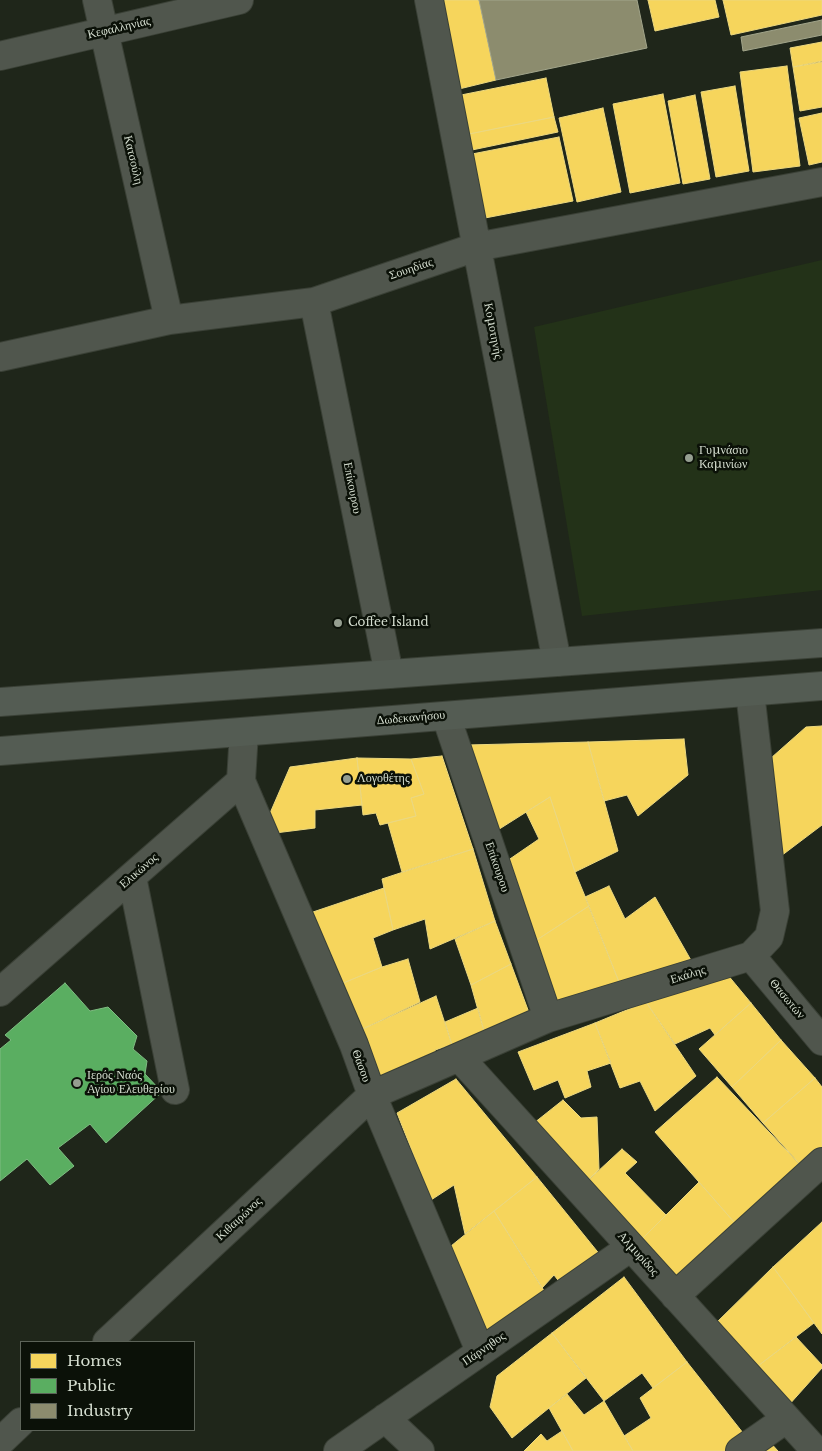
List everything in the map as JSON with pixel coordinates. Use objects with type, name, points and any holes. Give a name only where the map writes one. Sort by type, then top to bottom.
[{"type":"street","name":"Κατσούλη","points":[[97,0],[170,320]]},
{"type":"street","name":"Κεφαλληνίας","points":[[0,56],[239,0]]},
{"type":"street","name":"Κομοτηνής","points":[[428,0],[557,662]]},
{"type":"street","name":"Σουηδίας","points":[[0,357],[170,320],[314,302],[476,247],[822,182]]},
{"type":"street","name":"Επίκουρου","points":[[314,302],[389,674]]},
{"type":"street","points":[[0,702],[822,643]]},
{"type":"street","name":"Δωδεκανήσου","points":[[0,751],[822,686]]},
{"type":"street","name":"Εκάλης","points":[[372,1095],[548,1018],[751,956],[769,937],[775,911],[750,692]]},
{"type":"street","name":"Επίκουρου","points":[[446,716],[548,1018]]},
{"type":"street","points":[[241,781],[244,732]]},
{"type":"street","name":"Ελικώνος","points":[[0,992],[241,781]]},
{"type":"street","name":"Θάσου","points":[[241,781],[354,1045],[372,1095],[480,1352]]},
{"type":"street","points":[[132,877],[175,1090]]},
{"type":"street","name":"Θασωτών","points":[[751,956],[822,1041]]},
{"type":"street","name":"Αλμυρίδος","points":[[460,1058],[816,1451]]},
{"type":"street","name":"Κιθαιρώνος","points":[[108,1341],[372,1095]]},
{"type":"street","points":[[675,1296],[822,1162]]},
{"type":"street","name":"Πάρνηθος","points":[[338,1451],[631,1247]]},
{"type":"street","points":[[385,1418],[420,1451]]},
{"type":"street","points":[[740,1451],[786,1419]]},
{"type":"street","points":[[0,1442],[20,1423]]},
{"type":"shaded area","name":"Γυμνάσιο Καμινίων","points":[[822,260],[822,590],[582,616],[534,327]]},
{"type":"building: Homes","points":[[443,0],[479,0],[496,80],[459,89]]},
{"type":"building: Homes","points":[[648,0],[715,0],[719,17],[655,31]]},
{"type":"building: Homes","points":[[723,0],[822,0],[822,15],[731,35]]},
{"type":"building: Homes","points":[[822,42],[822,61],[793,67],[790,48]]},
{"type":"building: Homes","points":[[822,62],[822,107],[800,111],[793,67]]},
{"type":"building: Homes","points":[[787,66],[800,166],[753,172],[740,72]]},
{"type":"building: Homes","points":[[546,78],[554,117],[469,134],[461,95]]},
{"type":"building: Homes","points":[[735,86],[749,171],[716,177],[701,92]]},
{"type":"building: Homes","points":[[663,94],[680,183],[630,193],[613,104]]},
{"type":"building: Homes","points":[[695,95],[710,179],[683,184],[668,101]]},
{"type":"building: Homes","points":[[603,108],[621,192],[577,202],[559,118]]},
{"type":"building: Homes","points":[[822,113],[822,162],[809,165],[799,118]]},
{"type":"building: Homes","points":[[554,117],[558,132],[472,150],[469,134]]},
{"type":"building: Homes","points":[[559,137],[573,201],[485,218],[472,154]]},
{"type":"building: Homes","points":[[822,726],[822,825],[781,856],[771,758],[806,727]]},
{"type":"building: Homes","points":[[684,739],[688,775],[638,816],[627,795],[604,801],[588,742]]},
{"type":"building: Homes","points":[[588,742],[618,851],[575,872],[550,797],[493,833],[467,745]]},
{"type":"building: Homes","points":[[442,756],[473,849],[402,872],[388,823],[416,816],[411,798],[424,794],[411,759]]},
{"type":"building: Homes","points":[[357,758],[411,759],[424,794],[411,798],[416,816],[380,825],[376,813],[363,815]]},
{"type":"building: Homes","points":[[357,758],[362,805],[315,810],[315,828],[267,834],[264,827],[290,767]]},
{"type":"building: Homes","points":[[550,797],[575,872],[589,906],[532,943],[504,863],[539,839],[526,812]]},
{"type":"building: Homes","points":[[473,849],[495,921],[430,949],[425,919],[393,930],[382,879]]},
{"type":"building: Homes","points":[[609,886],[625,919],[655,897],[692,962],[621,987],[585,897]]},
{"type":"building: Homes","points":[[384,888],[393,930],[373,938],[382,967],[336,986],[310,913]]},
{"type":"building: Homes","points":[[589,906],[621,987],[551,1010],[532,943]]},
{"type":"building: Homes","points":[[495,921],[511,964],[471,985],[455,939]]},
{"type":"building: Homes","points":[[408,959],[420,1002],[356,1032],[336,986],[382,967]]},
{"type":"building: Homes","points":[[511,964],[531,1018],[485,1035],[471,985]]},
{"type":"building: Homes","points":[[727,974],[751,1003],[715,1035],[710,1028],[675,1044],[646,1002]]},
{"type":"building: Homes","points":[[436,996],[452,1045],[435,1050],[438,1058],[376,1081],[356,1032]]},
{"type":"building: Homes","points":[[646,1002],[696,1076],[655,1111],[640,1081],[620,1088],[595,1023]]},
{"type":"building: Homes","points":[[751,1003],[781,1040],[732,1087],[699,1049]]},
{"type":"building: Homes","points":[[478,1008],[485,1035],[452,1045],[445,1022]]},
{"type":"building: Homes","points":[[595,1023],[611,1063],[587,1071],[591,1087],[565,1098],[558,1080],[534,1090],[518,1052]]},
{"type":"building: Homes","points":[[781,1040],[815,1078],[763,1123],[732,1087]]},
{"type":"building: Homes","points":[[717,1077],[805,1170],[741,1230],[655,1132]]},
{"type":"building: Homes","points":[[815,1078],[822,1087],[822,1154],[805,1170],[763,1123]]},
{"type":"building: Homes","points":[[456,1079],[537,1177],[465,1234],[454,1185],[431,1200],[397,1113]]},
{"type":"building: Homes","points":[[563,1100],[581,1118],[597,1117],[599,1169],[582,1186],[529,1127]]},
{"type":"building: Homes","points":[[622,1149],[637,1162],[625,1173],[666,1215],[636,1245],[582,1186]]},
{"type":"building: Homes","points":[[537,1177],[601,1256],[561,1284],[554,1275],[542,1288],[494,1211]]},
{"type":"building: Homes","points":[[699,1182],[741,1230],[676,1291],[636,1245]]},
{"type":"building: Homes","points":[[494,1211],[548,1297],[485,1338],[451,1246]]},
{"type":"building: Homes","points":[[822,1222],[822,1334],[773,1267]]},
{"type":"building: Homes","points":[[773,1267],[814,1323],[754,1369],[714,1325]]},
{"type":"building: Homes","points":[[624,1277],[687,1362],[653,1388],[642,1373],[604,1401],[552,1333]]},
{"type":"building: Homes","points":[[552,1333],[586,1378],[512,1438],[490,1407],[497,1376]]},
{"type":"building: Homes","points":[[796,1337],[822,1365],[822,1368],[788,1406],[754,1369]]},
{"type":"building: Homes","points":[[687,1362],[747,1438],[729,1451],[633,1451],[624,1436],[651,1418],[640,1398]]},
{"type":"building: Homes","points":[[567,1394],[584,1415],[604,1401],[633,1451],[573,1451],[549,1408]]},
{"type":"building: Homes","points":[[562,1431],[573,1451],[524,1451],[541,1434],[547,1441]]},
{"type":"building: Homes","points":[[768,1440],[778,1451],[753,1451]]},
{"type":"building: Public","name":"Ιερός Ναός Αγίου Ελευθερίου","points":[[65,983],[90,1011],[108,1007],[137,1036],[133,1049],[147,1061],[145,1074],[162,1092],[106,1143],[90,1124],[58,1148],[74,1166],[50,1185],[27,1159],[0,1181],[0,1049],[11,1040],[5,1035]]},
{"type":"building: Industry","points":[[479,0],[637,0],[647,48],[496,80]]},
{"type":"building: Industry","points":[[822,20],[822,35],[743,51],[741,37]]},
{"type":"place","name":"Γυμνάσιο Καμινίων","points":[[689,458]]},
{"type":"place","name":"Coffee Island","points":[[338,623]]},
{"type":"place","name":"Λογοθέτης","points":[[347,779]]},
{"type":"place","name":"Ιερός Ναός Αγίου Ελευθερίου","points":[[77,1083]]}]
